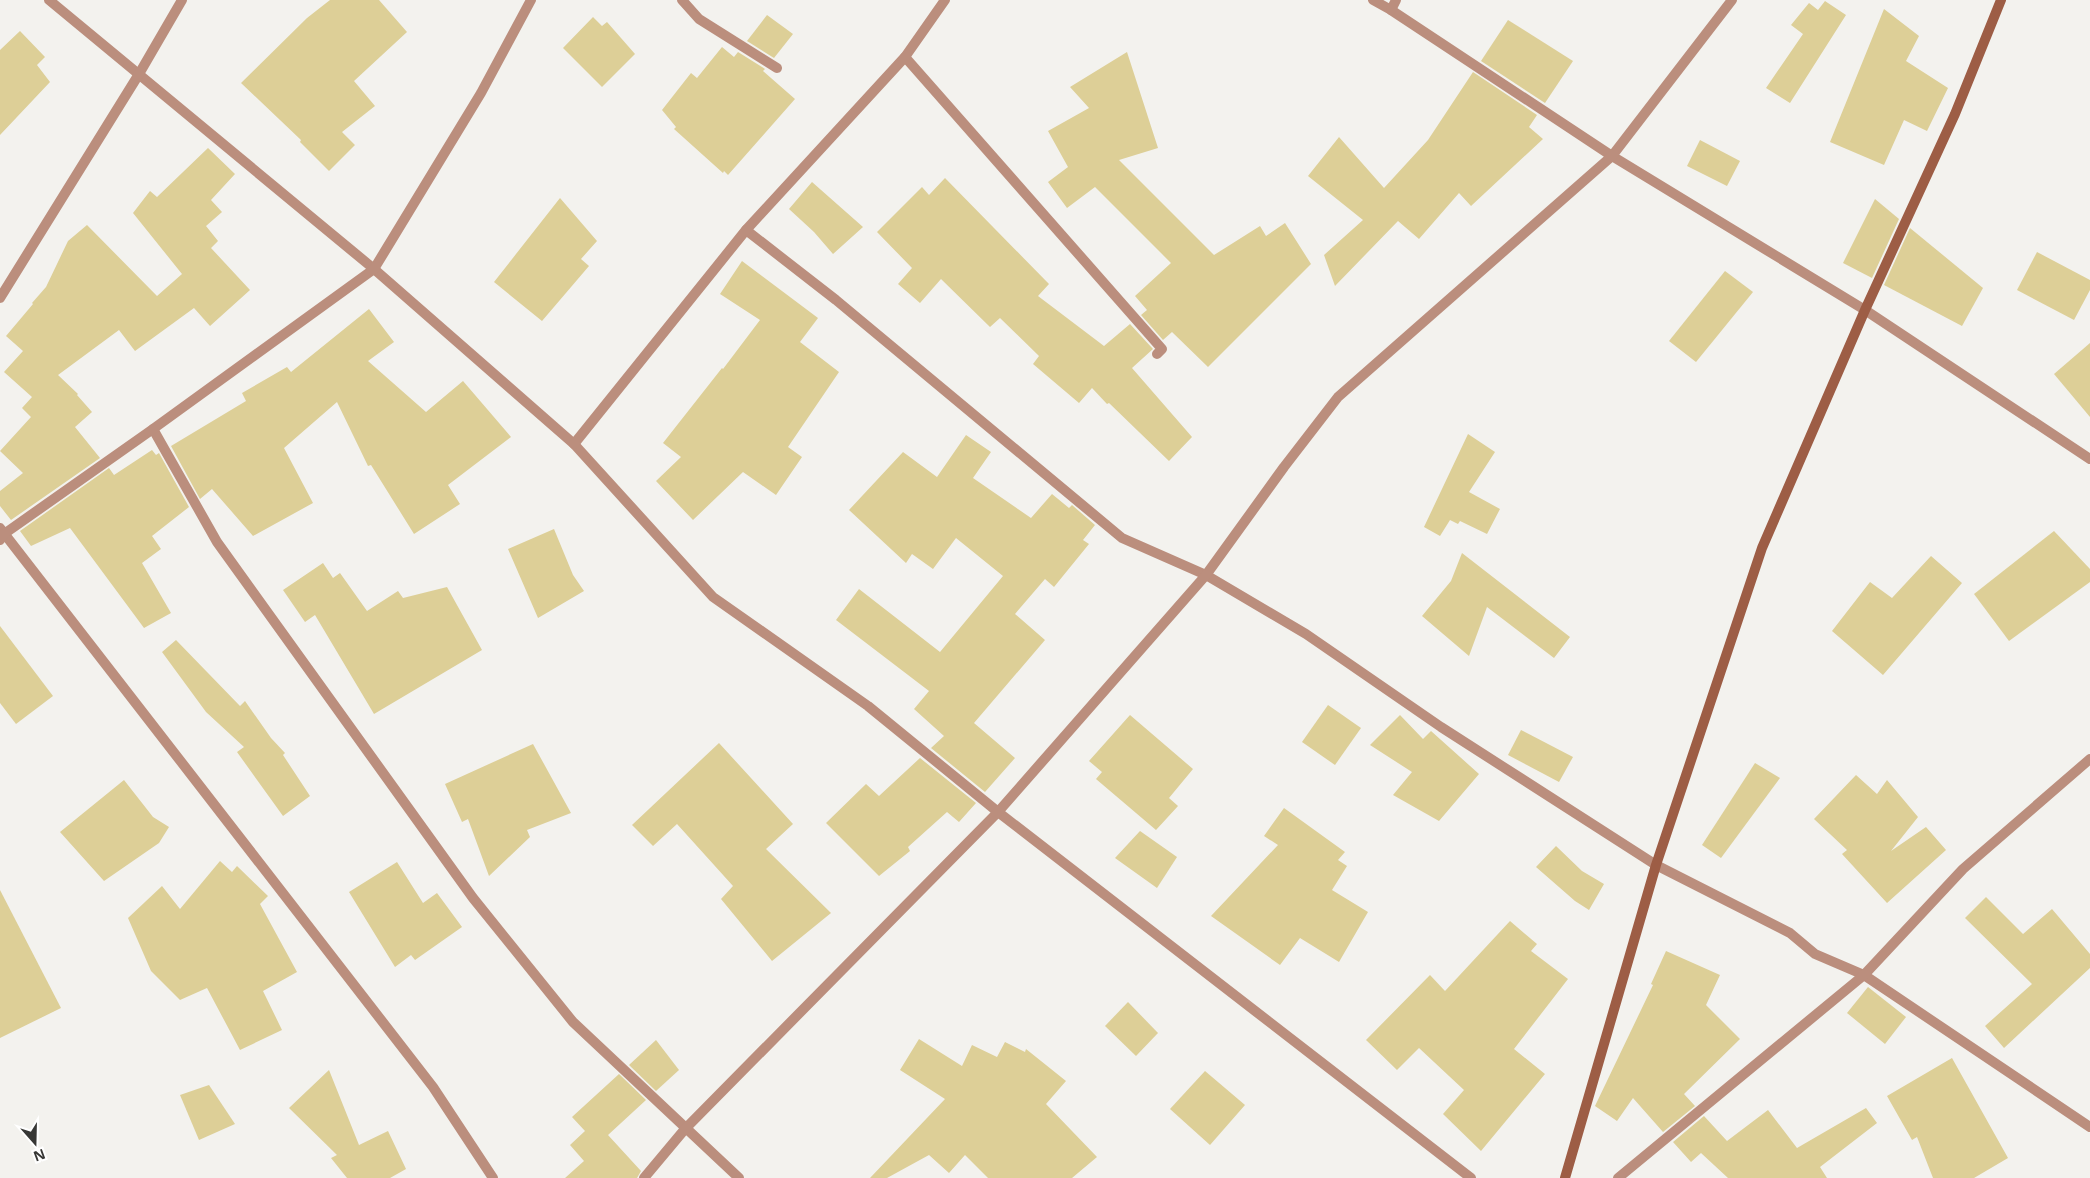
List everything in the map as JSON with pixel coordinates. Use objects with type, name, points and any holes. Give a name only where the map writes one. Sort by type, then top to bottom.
[{"type":"street","points":[[49,0],[374,269],[574,444],[713,597],[868,706],[998,812],[1470,1178]]},
{"type":"street","points":[[0,298],[139,74],[182,0]]},
{"type":"street","points":[[493,1178],[433,1087],[1,534],[153,429],[374,269],[481,93],[531,0]]},
{"type":"street","points":[[682,0],[699,19],[777,68]]},
{"type":"street","points":[[574,444],[746,230],[905,57],[945,0]]},
{"type":"street","points":[[1373,0],[1394,5],[1612,156],[1866,310],[2090,459]]},
{"type":"street","points":[[644,1178],[685,1129],[998,812],[1206,575],[1284,467],[1338,397],[1612,156],[1732,0]]},
{"type":"street","points":[[1565,1178],[1656,865],[1762,548],[1866,310],[1955,114],[2001,0]]},
{"type":"street","points":[[905,57],[1162,348],[1157,354]]},
{"type":"street","points":[[746,230],[949,393],[1122,538],[1206,575],[1306,634],[1442,727],[1656,865],[1790,933],[1814,954],[1864,975],[2090,1127]]},
{"type":"street","points":[[153,429],[217,542],[473,898],[573,1022],[739,1178]]},
{"type":"street","points":[[1618,1178],[1864,975],[1963,869],[2090,759]]},
{"type":"building","points":[[330,0],[379,0],[407,32],[354,81],[375,106],[342,132],[355,145],[329,171],[300,142],[301,140],[241,83],[307,18]]},
{"type":"building","points":[[1825,1],[1846,15],[1790,103],[1766,88],[1803,34],[1791,25],[1809,3],[1818,10]]},
{"type":"building","points":[[1884,9],[1919,36],[1906,61],[1948,88],[1927,131],[1904,120],[1884,165],[1830,142]]},
{"type":"building","points":[[767,15],[793,34],[774,58],[747,41]]},
{"type":"building","points":[[593,17],[602,26],[607,22],[635,54],[602,87],[563,48]]},
{"type":"building","points":[[1508,20],[1573,61],[1545,103],[1481,61]]},
{"type":"building","points":[[20,31],[45,57],[37,65],[50,82],[0,135],[0,50]]},
{"type":"building","points":[[722,47],[734,57],[738,52],[765,69],[763,71],[795,99],[728,175],[724,171],[723,173],[674,129],[676,127],[662,110],[691,73],[697,78]]},
{"type":"building","points":[[1127,52],[1158,148],[1119,160],[1214,255],[1260,226],[1266,236],[1285,223],[1311,264],[1208,367],[1172,332],[1163,340],[1141,315],[1147,310],[1135,296],[1171,263],[1095,187],[1067,208],[1048,182],[1068,167],[1048,131],[1089,108],[1070,87]]},
{"type":"building","points":[[1473,72],[1537,115],[1529,127],[1543,139],[1471,206],[1459,193],[1419,239],[1398,221],[1335,286],[1324,255],[1363,220],[1308,176],[1339,137],[1384,188],[1428,140]]},
{"type":"building","points":[[1700,140],[1740,161],[1727,186],[1687,166]]},
{"type":"building","points":[[208,148],[235,174],[211,200],[222,212],[206,226],[218,241],[211,248],[250,290],[210,326],[194,308],[135,351],[119,330],[58,375],[78,394],[92,412],[75,427],[100,458],[11,520],[0,506],[0,491],[23,473],[0,451],[31,417],[22,408],[32,397],[4,372],[23,351],[6,336],[46,287],[68,241],[87,225],[157,296],[182,274],[133,213],[150,191],[157,197]]},
{"type":"building","points":[[945,178],[1049,284],[1038,296],[1104,346],[1130,324],[1153,349],[1132,368],[1192,437],[1169,461],[1092,388],[1079,403],[1033,364],[1039,356],[1000,318],[990,327],[941,279],[920,303],[898,284],[912,268],[877,232],[922,187],[929,195]]},
{"type":"building","points":[[812,182],[863,227],[833,254],[814,232],[789,209]]},
{"type":"building","points":[[560,198],[597,241],[581,259],[589,266],[542,321],[494,282]]},
{"type":"building","points":[[1875,199],[1899,219],[1872,278],[1843,263]]},
{"type":"building","points":[[1910,228],[1983,288],[1962,326],[1884,285]]},
{"type":"building","points":[[2037,252],[2090,280],[2090,290],[2074,320],[2017,290]]},
{"type":"building","points":[[742,261],[818,318],[800,342],[839,372],[788,447],[802,457],[776,495],[743,472],[693,520],[656,481],[681,457],[663,443],[760,320],[720,294]]},
{"type":"building","points":[[1725,271],[1753,292],[1696,362],[1669,341]]},
{"type":"building","points":[[369,309],[394,342],[368,361],[426,412],[463,381],[511,437],[448,485],[460,504],[414,534],[371,465],[368,466],[337,402],[284,448],[313,503],[253,536],[212,489],[200,499],[171,446],[246,401],[242,393],[287,367],[291,372]]},
{"type":"building","points":[[2090,343],[2090,417],[2054,374]]},
{"type":"building","points":[[1468,434],[1495,452],[1469,492],[1500,509],[1487,534],[1460,521],[1458,524],[1450,520],[1440,536],[1424,527]]},
{"type":"building","points":[[966,435],[991,452],[973,478],[1031,518],[1052,494],[1069,508],[1072,505],[1095,525],[1083,540],[1089,544],[1054,587],[1045,579],[1015,614],[1045,640],[974,723],[1015,758],[985,792],[931,748],[944,736],[914,709],[929,691],[836,620],[859,589],[940,652],[1003,576],[956,538],[933,569],[912,554],[906,563],[849,510],[903,452],[937,477]]},
{"type":"building","points":[[152,450],[156,455],[159,453],[189,507],[152,536],[161,549],[142,563],[171,613],[144,628],[70,528],[31,546],[20,531],[109,468],[114,475]]},
{"type":"building","points":[[554,529],[573,575],[584,591],[538,618],[508,549]]},
{"type":"building","points":[[2054,531],[2090,569],[2090,582],[2009,641],[1974,594]]},
{"type":"building","points":[[1462,553],[1570,637],[1554,658],[1487,607],[1469,656],[1422,616],[1451,581]]},
{"type":"building","points":[[1931,556],[1962,583],[1883,675],[1832,631],[1870,582],[1892,598]]},
{"type":"building","points":[[323,563],[333,578],[340,573],[367,611],[398,591],[403,598],[447,587],[482,650],[374,714],[315,615],[305,622],[283,590]]},
{"type":"building","points":[[0,626],[53,696],[16,724],[0,703]]},
{"type":"building","points":[[176,640],[240,706],[245,701],[271,738],[285,753],[283,755],[310,796],[283,816],[237,752],[244,747],[206,712],[162,652]]},
{"type":"building","points":[[1328,705],[1361,728],[1335,765],[1302,742]]},
{"type":"building","points":[[1130,715],[1193,769],[1169,798],[1178,806],[1156,830],[1096,779],[1102,772],[1089,761]]},
{"type":"building","points":[[1400,715],[1423,739],[1431,731],[1479,774],[1439,821],[1393,795],[1412,772],[1370,745]]},
{"type":"building","points":[[1521,730],[1573,757],[1559,782],[1508,755]]},
{"type":"building","points":[[719,743],[793,824],[766,849],[831,913],[772,961],[721,899],[733,886],[677,824],[653,846],[632,825]]},
{"type":"building","points":[[533,744],[571,813],[527,830],[530,837],[489,876],[468,819],[462,822],[445,784]]},
{"type":"building","points":[[920,758],[976,803],[959,822],[947,812],[908,847],[910,851],[879,876],[826,823],[866,784],[879,796]]},
{"type":"building","points":[[1755,763],[1780,778],[1721,858],[1702,845]]},
{"type":"building","points":[[1856,775],[1877,794],[1887,780],[1918,817],[1891,851],[1926,827],[1946,850],[1887,903],[1842,854],[1847,850],[1814,819]]},
{"type":"building","points":[[124,780],[153,817],[169,827],[159,843],[104,881],[60,832]]},
{"type":"building","points":[[1284,808],[1345,852],[1338,860],[1347,866],[1332,890],[1368,912],[1339,962],[1300,938],[1280,965],[1211,916],[1278,845],[1264,836]]},
{"type":"building","points":[[1140,831],[1177,857],[1157,888],[1115,858]]},
{"type":"building","points":[[1556,846],[1582,871],[1604,884],[1589,910],[1575,901],[1536,867]]},
{"type":"building","points":[[220,861],[232,872],[237,866],[268,896],[260,904],[297,972],[263,991],[282,1030],[240,1050],[207,988],[180,1000],[151,971],[128,918],[162,886],[180,909]]},
{"type":"building","points":[[397,862],[423,903],[437,893],[462,927],[415,960],[411,955],[395,967],[349,892]]},
{"type":"building","points":[[0,890],[61,1008],[0,1038]]},
{"type":"building","points":[[1986,897],[2023,934],[2052,909],[2090,954],[2090,968],[2004,1048],[1985,1026],[2032,984],[1965,918]]},
{"type":"building","points":[[1510,921],[1537,944],[1531,951],[1568,979],[1514,1049],[1545,1074],[1481,1151],[1443,1114],[1464,1090],[1419,1048],[1397,1070],[1366,1040],[1430,975],[1445,991]]},
{"type":"building","points":[[1666,951],[1720,975],[1706,1005],[1740,1039],[1684,1094],[1695,1106],[1663,1132],[1633,1098],[1617,1121],[1595,1106],[1653,985],[1651,984]]},
{"type":"building","points":[[1868,987],[1906,1017],[1885,1044],[1847,1013]]},
{"type":"building","points":[[1128,1002],[1158,1033],[1136,1056],[1105,1026]]},
{"type":"building","points":[[919,1039],[962,1066],[972,1045],[997,1057],[1005,1042],[1025,1052],[1026,1049],[1066,1081],[1046,1104],[1097,1157],[1072,1178],[988,1178],[965,1155],[949,1173],[929,1155],[887,1178],[870,1178],[945,1099],[900,1070]]},
{"type":"building","points":[[656,1040],[679,1070],[656,1091],[629,1065]]},
{"type":"building","points":[[1952,1058],[2008,1158],[1974,1178],[1933,1178],[1917,1137],[1912,1140],[1887,1096]]},
{"type":"building","points":[[329,1070],[359,1145],[388,1131],[406,1169],[390,1178],[347,1178],[331,1158],[337,1155],[289,1108]]},
{"type":"building","points":[[1205,1071],[1245,1105],[1210,1145],[1170,1109]]},
{"type":"building","points":[[619,1074],[646,1100],[608,1135],[641,1171],[637,1178],[565,1178],[584,1161],[570,1145],[585,1131],[572,1117]]},
{"type":"building","points":[[209,1085],[235,1124],[199,1140],[180,1095]]},
{"type":"building","points":[[1866,1108],[1877,1123],[1820,1167],[1827,1178],[1728,1178],[1701,1153],[1691,1162],[1673,1142],[1704,1116],[1727,1141],[1768,1110],[1797,1148]]}]
